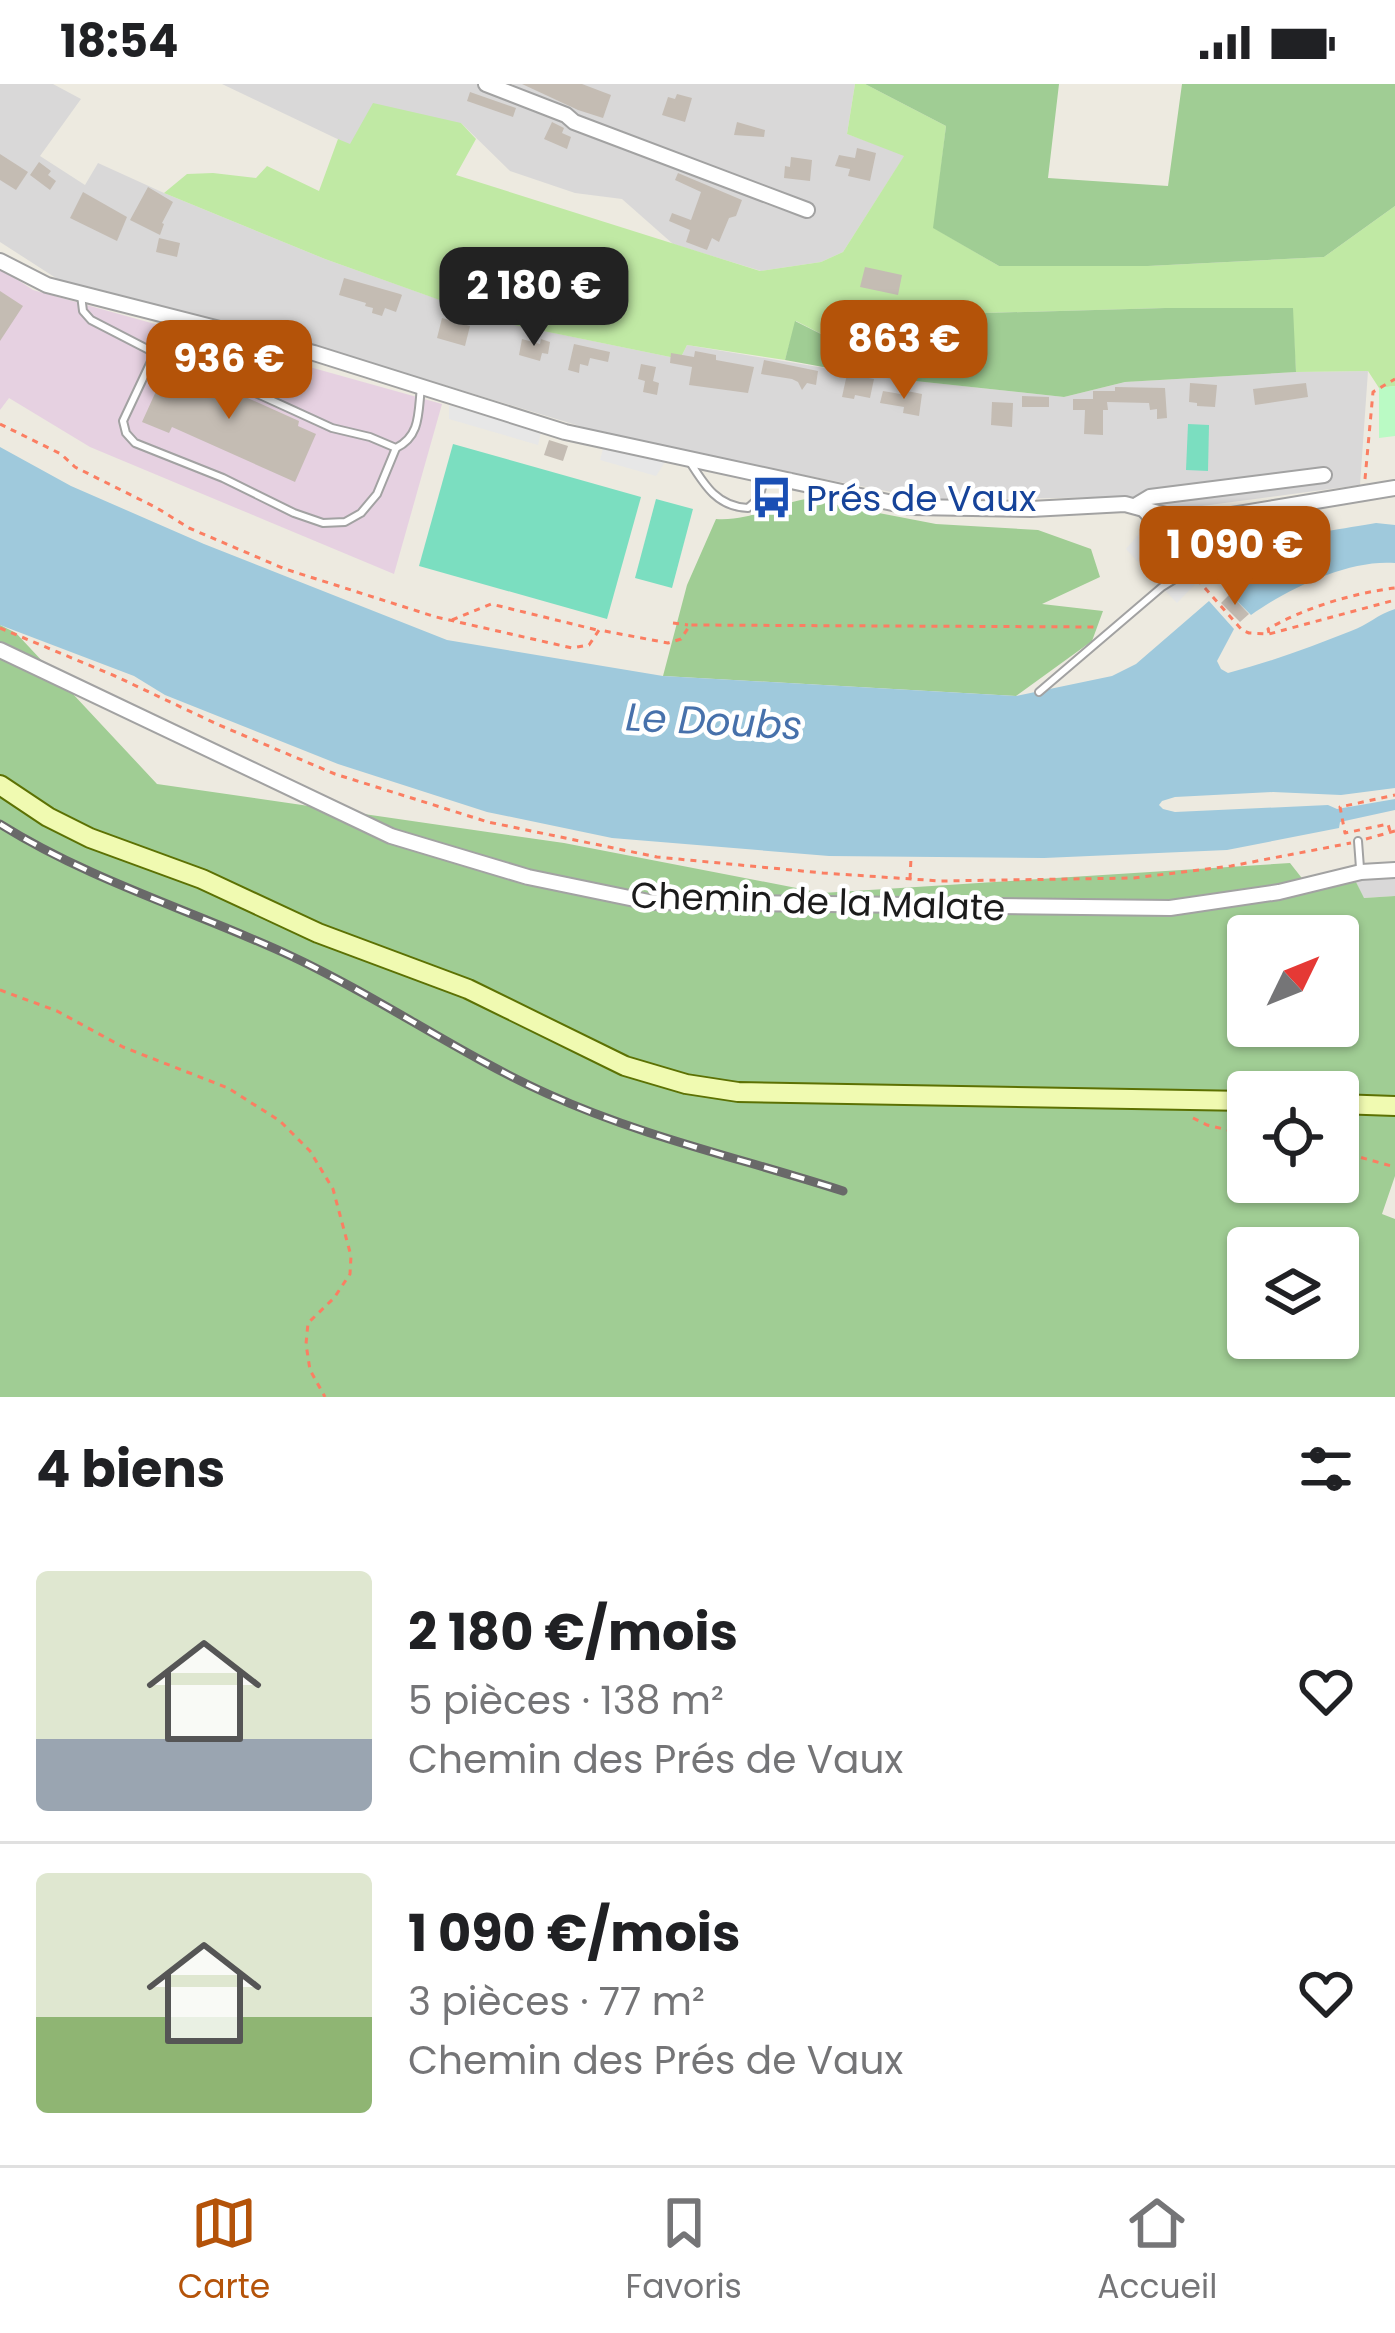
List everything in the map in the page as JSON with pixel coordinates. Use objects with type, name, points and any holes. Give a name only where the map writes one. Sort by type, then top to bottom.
[{"type":"main road","points":[[0,785],[90,838],[202,880],[318,933],[468,989],[625,1066],[686,1084],[738,1092],[1227,1101]]},
{"type":"main road","points":[[1359,1104],[1395,1106]]},
{"type":"street","points":[[486,84],[807,210]]},
{"type":"street","points":[[0,261],[47,285],[264,339],[565,432],[911,507],[1031,509],[1088,504],[1135,506],[1173,517],[1208,519],[1395,488]]},
{"type":"street","points":[[1135,506],[1150,497],[1324,475]]},
{"type":"street","name":"Chemin de la Malate","points":[[0,650],[391,836],[528,877],[649,902],[1170,908],[1280,892],[1361,872],[1395,870]]},
{"type":"lane","points":[[81,295],[83,310],[91,320],[155,353],[168,353],[332,428],[396,448]]},
{"type":"lane","points":[[155,353],[123,421],[126,434],[323,523],[345,522],[361,513],[377,494],[396,448],[417,429],[421,386]]},
{"type":"lane","points":[[688,459],[704,484],[734,508],[748,508],[759,498],[764,476]]},
{"type":"lane","points":[[1135,506],[1194,572]]},
{"type":"lane","points":[[1040,692],[1162,587],[1194,572]]},
{"type":"lane","points":[[1358,841],[1361,872]]},
{"type":"path","points":[[1364,492],[1373,392],[1395,379]]},
{"type":"path","points":[[0,424],[190,528],[285,568],[452,620],[572,648],[590,645],[598,630]]},
{"type":"path","points":[[1258,510],[1194,572],[1241,629],[1269,634],[1395,600]]},
{"type":"path","points":[[1269,634],[1268,629],[1292,616],[1395,588]]},
{"type":"path","points":[[452,620],[491,604],[668,644],[682,640],[690,625]]},
{"type":"path","points":[[674,622],[1113,627]]},
{"type":"path","name":"Chemin de la Malate","points":[[0,628],[335,774],[488,822],[657,857],[940,881],[1134,878],[1231,866],[1393,832]]},
{"type":"path","points":[[1393,832],[1388,824],[1346,833],[1340,807],[1395,795]]},
{"type":"path","points":[[910,879],[911,858]]},
{"type":"path","points":[[0,990],[57,1011],[123,1047],[228,1088],[280,1120],[310,1151],[333,1189],[351,1256],[350,1274],[308,1323],[310,1370],[325,1397]]},
{"type":"path","points":[[1188,1115],[1227,1130]]},
{"type":"path","points":[[1359,1157],[1395,1167]]},
{"type":"shaded area","points":[[0,84],[53,84],[81,99],[40,156],[85,185],[98,163],[325,259],[505,323],[680,359],[687,345],[878,377],[1064,397],[1125,382],[1368,371],[1360,485],[1179,509],[1115,497],[933,500],[599,432],[300,341],[59,280],[0,242]]},
{"type":"shaded area","points":[[222,84],[855,84],[847,134],[905,155],[843,252],[821,262],[761,271],[673,244],[622,199],[575,193],[510,171],[461,123],[350,145]]},
{"type":"shaded area","points":[[0,268],[33,290],[442,404],[394,574],[90,447],[9,398],[0,410]]},
{"type":"shaded area","points":[[449,405],[541,432],[538,445],[449,419]]},
{"type":"shaded area","points":[[603,449],[665,462],[656,476],[600,460]]},
{"type":"shaded area","points":[[1145,527],[1196,583],[1177,603],[1126,549]]},
{"type":"shaded area","points":[[1395,875],[1395,896],[1363,898],[1356,882],[1367,877]]},
{"type":"green space","points":[[855,84],[865,84],[946,126],[934,228],[999,266],[1148,266],[1324,257],[1395,206],[1395,386],[1379,388],[1368,371],[1296,372],[1292,308],[951,314],[843,345],[796,321],[785,360],[687,345],[680,359],[504,323],[325,259],[164,193],[187,174],[256,178],[267,166],[319,191],[338,139],[350,144],[373,103],[461,123],[476,139],[456,175],[760,271],[821,262],[843,252],[904,156],[847,134]]},
{"type":"green space","points":[[865,84],[1059,84],[1048,178],[1168,186],[1182,84],[1395,84],[1395,206],[1324,257],[1148,266],[999,266],[933,228],[946,126]]},
{"type":"green space","points":[[1293,308],[1296,372],[1125,382],[1064,397],[878,377],[785,360],[795,321],[843,345],[951,314]]},
{"type":"green space","points":[[1395,386],[1395,436],[1379,438],[1379,388]]},
{"type":"green space","points":[[1188,424],[1209,425],[1208,471],[1186,470]]},
{"type":"green space","points":[[453,444],[641,497],[607,619],[419,566]]},
{"type":"green space","points":[[656,499],[693,509],[672,588],[635,578]]},
{"type":"green space","points":[[806,499],[936,524],[1038,530],[1091,549],[1100,577],[1042,604],[1103,611],[1092,641],[1016,696],[663,676],[687,585],[716,519],[740,518]]},
{"type":"green space","points":[[0,625],[16,633],[157,784],[564,843],[822,893],[1290,863],[1312,891],[1356,882],[1364,898],[1395,896],[1395,1176],[1382,1214],[1395,1219],[1395,1397],[0,1397]]},
{"type":"water","name":"Le Doubs","points":[[0,447],[71,486],[204,544],[447,640],[663,676],[1016,696],[1112,676],[1136,664],[1209,601],[1234,629],[1217,661],[1228,673],[1321,643],[1395,609],[1395,788],[1341,795],[1273,792],[1175,797],[1159,805],[1175,812],[1328,805],[1337,809],[1395,799],[1395,810],[1340,822],[1339,828],[1227,850],[1044,858],[829,856],[612,838],[487,812],[338,764],[165,695],[134,676],[0,625]]},
{"type":"water","points":[[1376,523],[1395,525],[1395,563],[1358,566],[1319,578],[1251,615],[1230,594],[1245,564],[1260,552],[1309,535]]},
{"type":"building","points":[[522,84],[582,84],[611,95],[603,118]]},
{"type":"building","points":[[470,92],[516,108],[513,117],[467,101]]},
{"type":"building","points":[[677,94],[692,98],[685,122],[662,115],[668,97],[675,99]]},
{"type":"building","points":[[552,122],[571,137],[567,149],[544,139]]},
{"type":"building","points":[[737,122],[765,130],[764,137],[734,135]]},
{"type":"building","points":[[857,148],[876,153],[870,181],[848,176],[850,169],[835,166],[839,155],[855,158]]},
{"type":"building","points":[[0,154],[28,172],[16,190],[0,180]]},
{"type":"building","points":[[791,157],[812,160],[810,181],[784,178]]},
{"type":"building","points":[[39,162],[56,181],[50,190],[30,175]]},
{"type":"building","points":[[678,173],[742,200],[719,242],[712,238],[707,250],[686,242],[690,230],[669,221],[672,213],[691,220],[701,192],[675,180]]},
{"type":"building","points":[[148,187],[173,202],[160,235],[130,220]]},
{"type":"building","points":[[83,192],[127,217],[117,241],[70,218]]},
{"type":"building","points":[[159,238],[180,243],[177,257],[156,252]]},
{"type":"building","points":[[865,267],[902,275],[898,295],[860,287]]},
{"type":"building","points":[[344,278],[402,295],[396,312],[385,308],[382,316],[372,313],[366,303],[339,295]]},
{"type":"building","points":[[0,291],[23,306],[0,341]]},
{"type":"building","points":[[442,318],[470,326],[465,346],[437,338]]},
{"type":"building","points":[[522,339],[550,342],[548,354],[542,353],[540,361],[519,355]]},
{"type":"building","points":[[574,344],[610,352],[608,362],[590,358],[588,366],[580,364],[579,373],[568,370]]},
{"type":"building","points":[[695,351],[754,367],[748,393],[689,385],[692,367],[670,363],[671,353],[694,357]]},
{"type":"building","points":[[764,360],[818,371],[816,385],[807,383],[802,390],[792,379],[761,374]]},
{"type":"building","points":[[165,361],[299,421],[298,426],[316,434],[295,482],[172,427],[169,433],[142,422]]},
{"type":"building","points":[[641,364],[656,367],[657,395],[643,392],[645,381],[638,379]]},
{"type":"building","points":[[847,374],[874,379],[870,398],[842,397]]},
{"type":"building","points":[[1190,383],[1217,385],[1215,407],[1189,402]]},
{"type":"building","points":[[1306,383],[1308,397],[1255,405],[1253,389]]},
{"type":"building","points":[[1115,387],[1165,388],[1167,418],[1157,419],[1157,409],[1150,410],[1149,403],[1107,402],[1103,435],[1084,434],[1085,410],[1073,410],[1073,399],[1093,399],[1093,391],[1115,391]]},
{"type":"building","points":[[883,391],[922,394],[919,416],[903,413],[904,407],[880,403]]},
{"type":"building","points":[[1022,396],[1049,397],[1049,407],[1022,407]]},
{"type":"building","points":[[992,402],[1013,403],[1012,427],[991,425]]},
{"type":"building","points":[[549,440],[568,446],[563,461],[544,455]]},
{"type":"building","points":[[1230,594],[1249,614],[1240,622],[1221,603]]},
{"type":"railway","points":[[0,824],[106,879],[324,972],[548,1094],[657,1135],[843,1191]]},
{"type":"place","name":"Prés de Vaux","points":[[772,498]]}]
